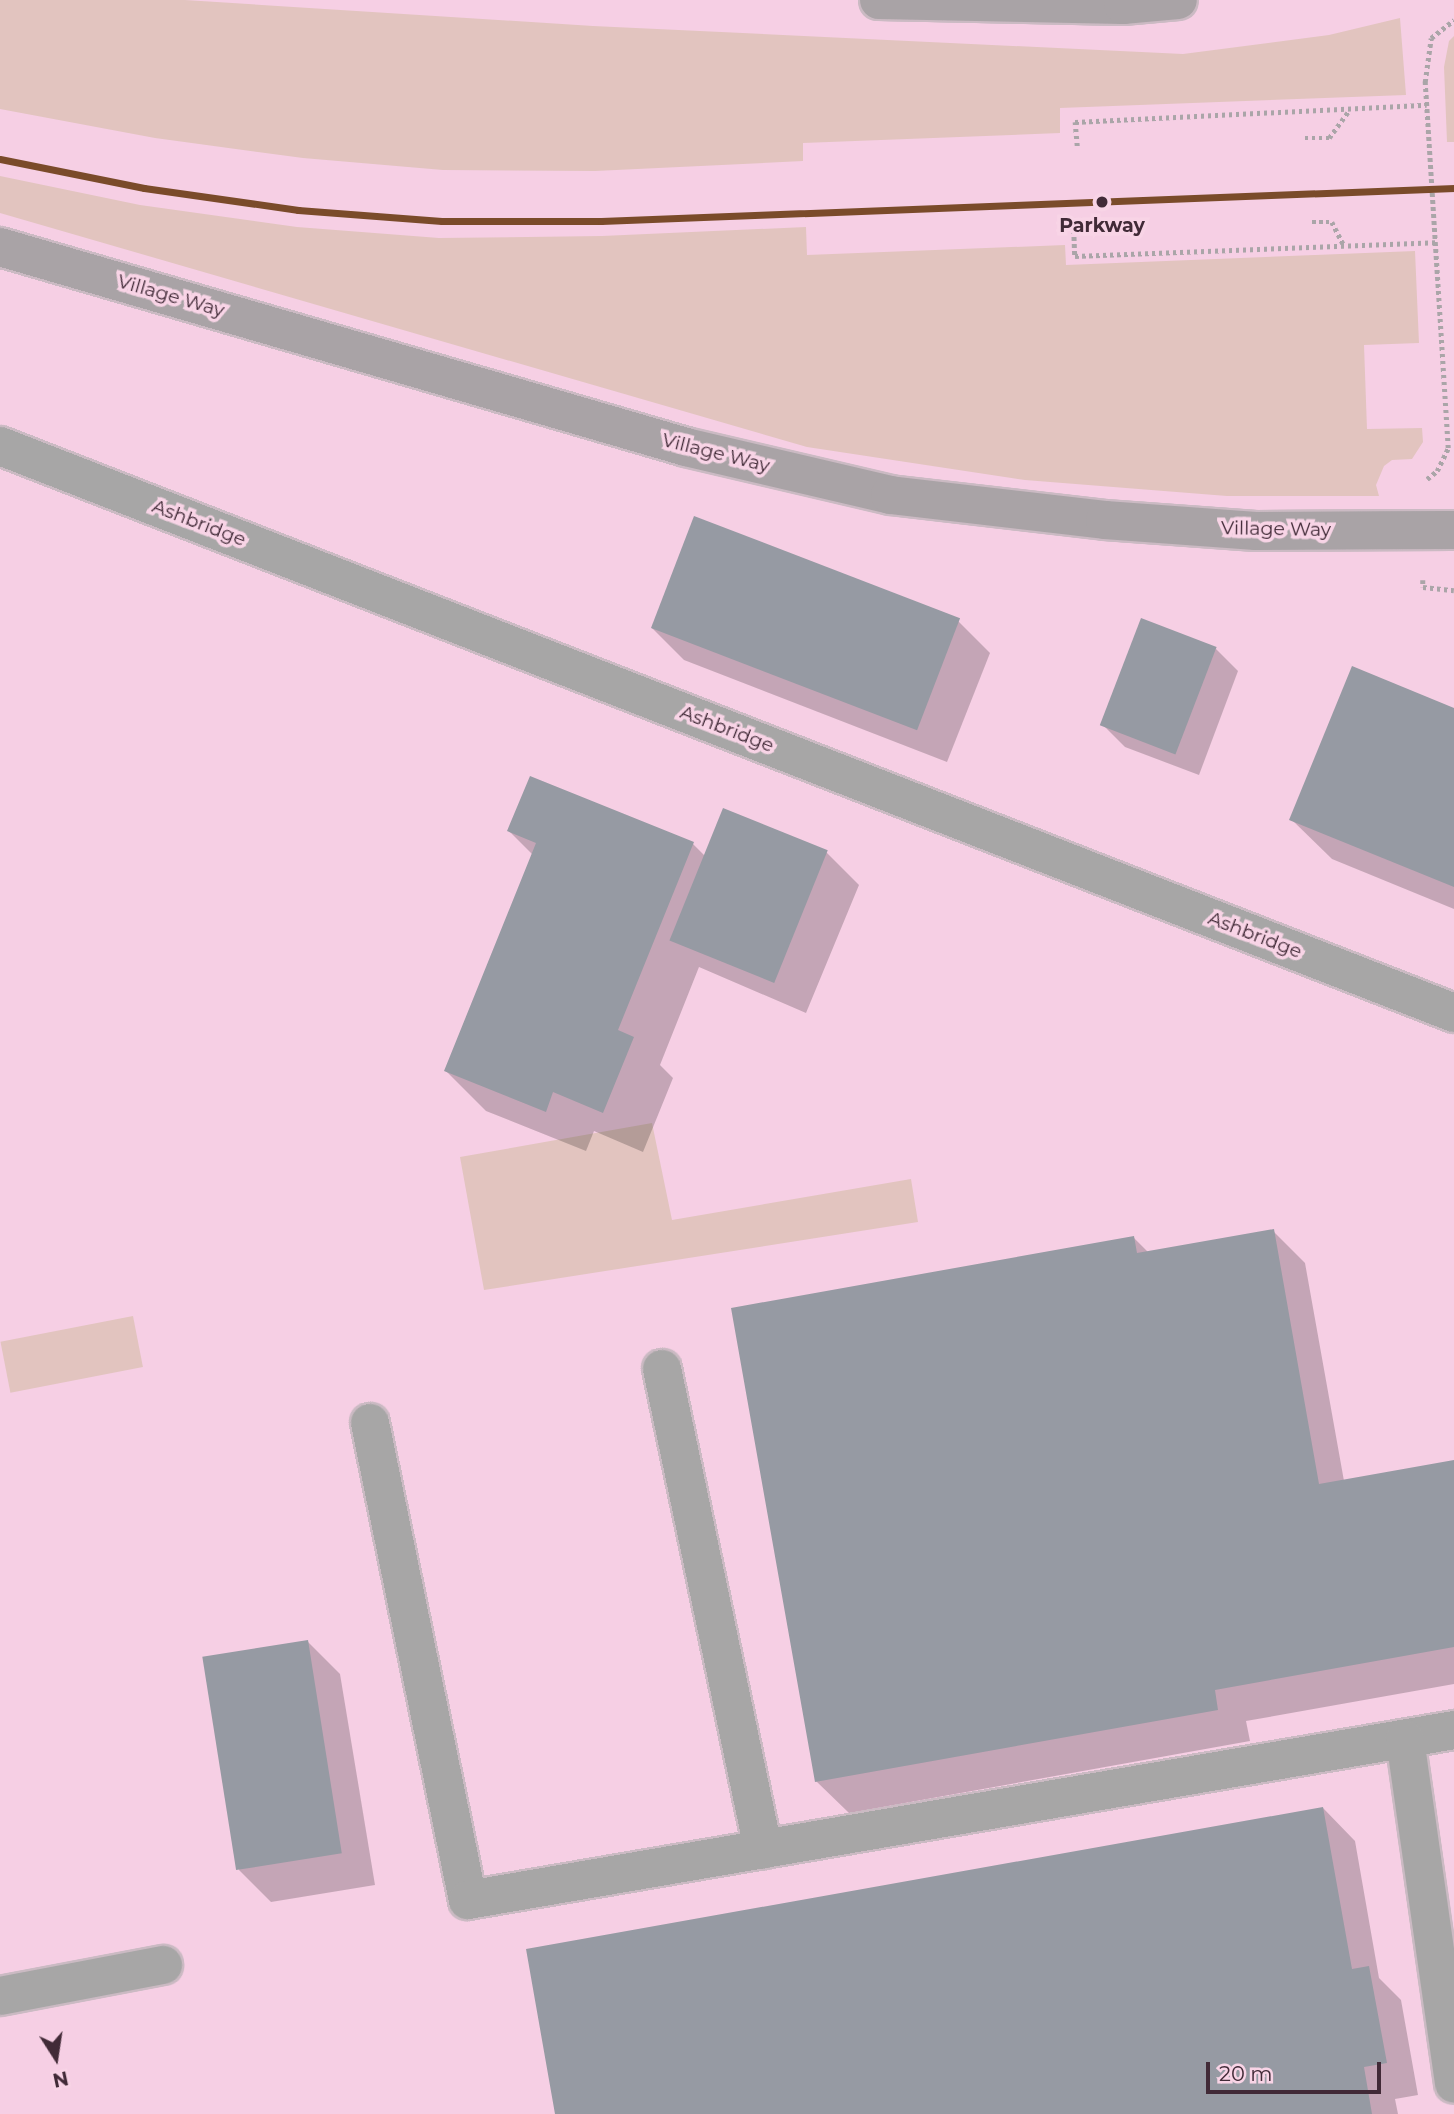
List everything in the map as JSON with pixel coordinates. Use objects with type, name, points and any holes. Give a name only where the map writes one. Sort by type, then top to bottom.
[{"type":"highway","points":[[879,0],[1123,5],[1178,0]]},
{"type":"highway","name":"Village Way","points":[[0,247],[686,447],[890,495],[1105,520],[1242,530],[1454,530]]},
{"type":"street","name":"Ashbridge","points":[[0,446],[1454,1013]]},
{"type":"street","points":[[662,1369],[763,1849]]},
{"type":"street","points":[[370,1423],[468,1900],[1454,1730]]},
{"type":"street","points":[[1405,1739],[1454,2084]]},
{"type":"street","points":[[0,1996],[163,1965]]},
{"type":"path","points":[[1422,488],[1424,481],[1437,471],[1448,448],[1425,82],[1431,38],[1454,20]]},
{"type":"path","points":[[1077,146],[1075,122],[1427,105]]},
{"type":"path","points":[[1305,138],[1329,138],[1349,109]]},
{"type":"path","points":[[1312,222],[1332,222],[1344,246]]},
{"type":"path","points":[[1074,230],[1075,256],[1436,242]]},
{"type":"shaded area","points":[[0,0],[1454,0],[1454,2114],[0,2114]]},
{"type":"shaded area","points":[[0,0],[185,0],[593,26],[1183,54],[1329,35],[1400,18],[1406,95],[1060,108],[1060,133],[803,143],[803,161],[595,171],[443,170],[303,158],[155,138],[0,109]]},
{"type":"shaded area","points":[[1454,36],[1454,142],[1447,142],[1444,67],[1449,41]]},
{"type":"shaded area","points":[[0,176],[140,205],[297,227],[439,238],[602,236],[806,227],[807,255],[1065,245],[1066,265],[1415,251],[1419,343],[1364,345],[1367,429],[1422,428],[1423,442],[1412,459],[1392,460],[1384,466],[1376,485],[1379,496],[1227,496],[1025,480],[807,447],[0,213]]},
{"type":"shaded area","points":[[652,1123],[672,1220],[911,1179],[918,1222],[484,1290],[460,1157]]},
{"type":"shaded area","points":[[133,1316],[143,1367],[10,1393],[0,1342]]},
{"type":"building","points":[[694,516],[960,618],[917,730],[651,628]]},
{"type":"building","points":[[1141,618],[1217,647],[1175,754],[1100,725]]},
{"type":"building","points":[[1352,666],[1454,708],[1454,887],[1289,820]]},
{"type":"building","points":[[530,776],[694,842],[618,1030],[634,1037],[603,1113],[553,1092],[546,1112],[444,1071],[536,843],[507,831]]},
{"type":"building","points":[[723,808],[828,850],[774,983],[669,941]]},
{"type":"building","points":[[1274,1229],[1319,1484],[1454,1460],[1454,1647],[1215,1690],[1218,1710],[815,1782],[731,1308],[1134,1236],[1137,1253]]},
{"type":"building","points":[[308,1640],[342,1853],[236,1870],[202,1657]]},
{"type":"building","points":[[1323,1807],[1352,1969],[1369,1966],[1387,2063],[1364,2067],[1372,2114],[555,2114],[526,1949]]},
{"type":"transit line","points":[[0,159],[144,188],[298,210],[442,221],[601,221],[1454,188]]},
{"type":"place","name":"Parkway","points":[[1102,202]]}]
